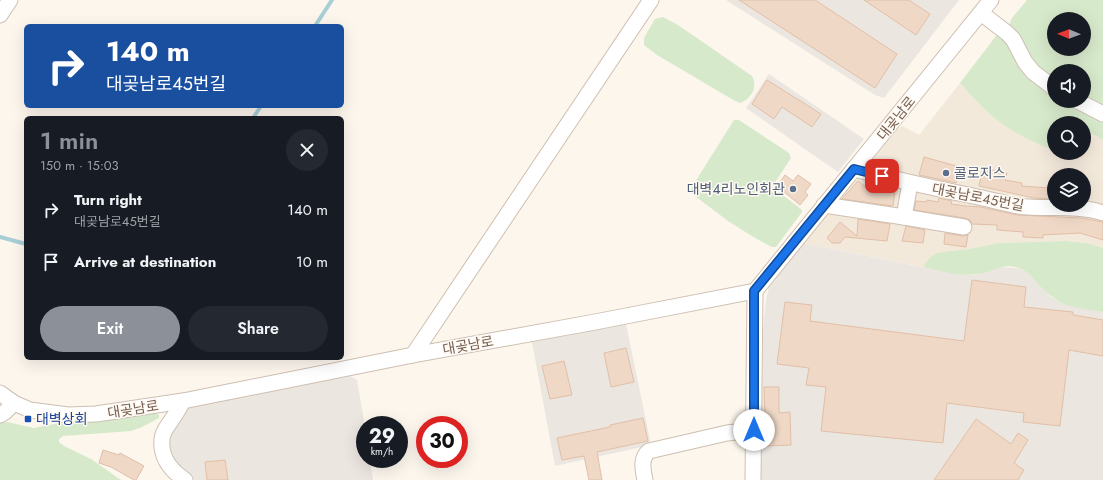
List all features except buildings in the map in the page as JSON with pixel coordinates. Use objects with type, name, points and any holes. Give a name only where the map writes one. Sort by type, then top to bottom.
[{"type":"street","points":[[0,15],[10,0]]},
{"type":"street","points":[[413,355],[651,0]]},
{"type":"street","name":"대곶남로","points":[[0,393],[14,403],[30,410],[68,416],[96,414],[183,401],[413,355],[754,291],[991,0]]},
{"type":"street","points":[[981,13],[1007,32],[1015,43],[1025,62],[1033,72],[1047,83]]},
{"type":"street","points":[[1091,108],[1103,114]]},
{"type":"street","name":"대곶남로45번길","points":[[854,169],[910,183],[1016,205],[1036,208],[1069,207],[1096,210],[1103,213]]},
{"type":"street","points":[[904,217],[910,183]]},
{"type":"street","points":[[824,205],[964,227]]},
{"type":"street","points":[[753,480],[754,291]]},
{"type":"street","name":"대곶남로","points":[[183,401],[178,412],[164,431],[162,440],[165,458],[169,466],[185,480]]},
{"type":"street","points":[[0,415],[14,403]]},
{"type":"street","points":[[645,480],[643,461],[645,455],[649,451],[726,433],[754,430]]},
{"type":"shaded area","points":[[726,0],[959,0],[884,98],[875,95]]},
{"type":"shaded area","points":[[769,74],[864,139],[838,172],[746,108]]},
{"type":"shaded area","points":[[960,83],[997,120],[1021,135],[1047,147],[1047,160],[1091,160],[1091,133],[1103,140],[1103,248],[1087,243],[1065,241],[998,243],[950,251],[929,258],[923,267],[802,243],[869,165],[897,129],[903,126],[919,135]]},
{"type":"shaded area","points":[[802,243],[968,275],[979,274],[999,267],[1019,268],[1028,273],[1051,297],[1062,303],[1103,312],[1103,480],[761,480],[763,330],[766,300],[769,287]]},
{"type":"shaded area","points":[[626,324],[651,445],[555,466],[532,342]]},
{"type":"shaded area","points":[[348,375],[357,380],[363,416],[356,416],[356,468],[371,468],[373,480],[195,480],[178,467],[165,442],[183,408]]},
{"type":"green space","points":[[1027,0],[1103,0],[1103,110],[1091,104],[1091,64],[1047,64],[1047,79],[1041,74],[1009,25],[1012,18]]},
{"type":"green space","points":[[663,17],[678,25],[752,76],[754,80],[754,88],[751,95],[741,103],[735,101],[657,55],[644,45],[644,38],[655,19]]},
{"type":"green space","points":[[999,32],[1047,84],[1047,108],[1084,108],[1103,118],[1103,140],[1091,133],[1091,116],[1047,116],[1047,147],[1017,133],[997,120],[960,83]]},
{"type":"green space","points":[[734,120],[739,120],[789,153],[791,158],[772,187],[801,209],[802,212],[776,247],[772,247],[755,238],[728,221],[691,193],[690,190]]},
{"type":"green space","points":[[1065,241],[1087,243],[1103,248],[1103,312],[1069,306],[1062,303],[1047,293],[1028,273],[1013,266],[1002,267],[983,273],[970,275],[950,273],[923,267],[929,258],[937,253],[969,249],[998,243]]},
{"type":"green space","points":[[154,412],[159,415],[159,418],[131,431],[63,436],[59,439],[59,442],[64,446],[91,459],[121,480],[0,480],[0,423],[7,422],[34,428],[59,423],[124,418]]},
{"type":"waterway","points":[[316,24],[332,0]]},
{"type":"waterway","points":[[254,116],[260,108]]},
{"type":"waterway","points":[[0,237],[24,243]]},
{"type":"place","name":"콜로지스","points":[[946,173]]},
{"type":"place","name":"대벽4리노인회관","points":[[793,189]]},
{"type":"place","name":"대벽상회","points":[[28,419]]},
{"type":"route","points":[[754,430],[754,291],[854,169],[882,176]]}]
